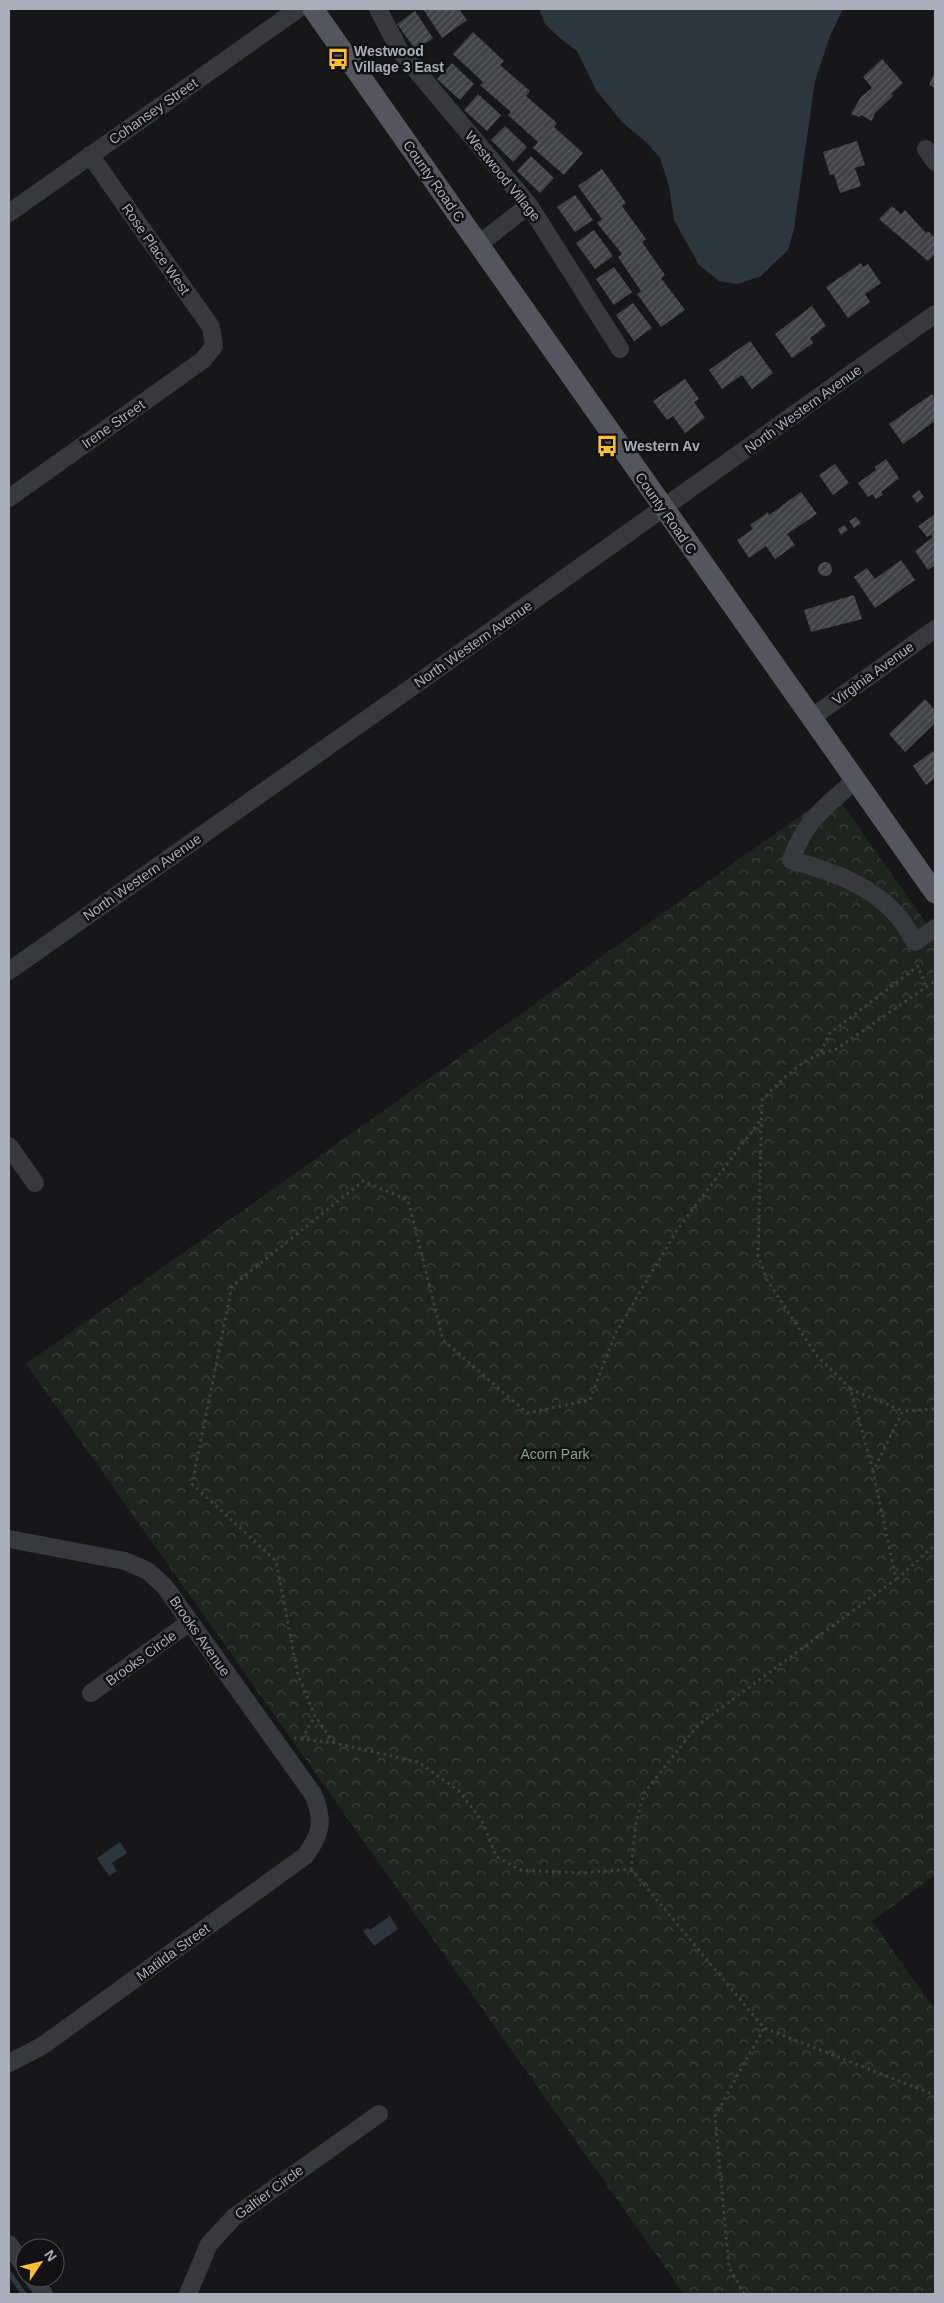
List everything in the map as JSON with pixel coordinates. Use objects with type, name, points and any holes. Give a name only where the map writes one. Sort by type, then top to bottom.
[{"type":"main road","name":"County Road C","points":[[313,9],[935,893]]},
{"type":"street","name":"Cohansey Street","points":[[9,213],[298,9]]},
{"type":"street","name":"Westwood Village","points":[[378,9],[400,51],[529,205],[620,349]]},
{"type":"street","name":"Rose Place West","points":[[90,155],[211,327],[214,346]]},
{"type":"street","points":[[480,244],[529,205]]},
{"type":"street","name":"North Western Avenue","points":[[9,971],[663,509],[935,314]]},
{"type":"street","name":"Irene Street","points":[[9,498],[203,360],[214,346]]},
{"type":"street","name":"Virginia Avenue","points":[[811,718],[935,629]]},
{"type":"street","points":[[856,780],[822,808],[805,828],[791,860],[831,871],[857,884],[882,901],[898,916],[915,942],[935,928]]},
{"type":"street","points":[[9,1146],[35,1183]]},
{"type":"street","name":"Brooks Avenue","points":[[9,1539],[125,1561],[148,1571],[165,1587],[313,1794],[319,1808],[320,1825]]},
{"type":"street","name":"Brooks Circle","points":[[91,1693],[190,1622]]},
{"type":"street","name":"Matilda Street","points":[[9,2063],[22,2058],[42,2046],[305,1856],[316,1842],[320,1825]]},
{"type":"street","name":"Galtier Circle","points":[[188,2294],[209,2244],[234,2217],[378,2114]]},
{"type":"path","points":[[821,1052],[828,1034],[918,966],[926,987]]},
{"type":"path","points":[[935,980],[835,1050],[821,1052],[786,1075],[762,1100],[758,1256],[767,1280],[816,1356],[850,1388],[903,1411],[935,1409]]},
{"type":"path","points":[[334,1743],[315,1716],[298,1675],[276,1561],[192,1484],[232,1286],[363,1181],[408,1200],[443,1340],[527,1413],[590,1400],[614,1334],[677,1230],[762,1118]]},
{"type":"path","points":[[850,1388],[873,1471],[896,1579]]},
{"type":"path","points":[[873,1471],[903,1411]]},
{"type":"path","points":[[935,1545],[896,1579],[698,1725],[644,1793],[636,1823],[630,1869],[764,2028],[935,2095]]},
{"type":"path","points":[[302,1739],[315,1716]]},
{"type":"path","points":[[271,1736],[334,1743],[418,1762],[459,1791],[482,1821],[496,1856],[520,1870],[582,1873],[630,1869]]},
{"type":"path","points":[[744,2294],[729,2267],[715,2116],[764,2028]]},
{"type":"green space","name":"Acorn Park","points":[[834,792],[935,936],[935,1875],[872,1921],[935,2010],[935,2294],[684,2294],[26,1364]]},
{"type":"shaded area","points":[[539,9],[843,9],[830,36],[815,81],[794,229],[788,250],[761,276],[738,284],[719,281],[699,265],[674,220],[669,186],[660,158],[646,142],[623,123],[596,90],[577,51],[545,24]]},
{"type":"shaded area","points":[[120,1842],[127,1853],[112,1863],[117,1871],[109,1876],[97,1858]]},
{"type":"shaded area","points":[[390,1916],[398,1929],[374,1946],[363,1931],[368,1928],[370,1930]]},
{"type":"building","points":[[423,9],[459,9],[467,20],[442,38]]},
{"type":"building","points":[[415,11],[433,38],[416,50],[397,24]]},
{"type":"building","points":[[473,32],[504,61],[500,65],[530,91],[526,96],[557,123],[554,127],[583,153],[564,175],[533,148],[538,142],[508,115],[511,112],[480,85],[483,82],[453,54]]},
{"type":"building","points":[[882,59],[903,83],[891,94],[893,96],[875,113],[872,121],[861,115],[859,117],[851,114],[861,97],[872,88],[863,77]]},
{"type":"building","points":[[452,63],[474,84],[460,100],[437,79]]},
{"type":"building","points":[[935,72],[935,88],[929,85]]},
{"type":"building","points":[[478,94],[501,115],[487,131],[464,110]]},
{"type":"building","points":[[505,126],[527,147],[513,162],[491,140]]},
{"type":"building","points":[[857,141],[865,165],[855,168],[861,186],[840,193],[834,174],[830,175],[823,152]]},
{"type":"building","points":[[531,156],[554,178],[540,193],[517,171]]},
{"type":"building","points":[[602,169],[626,203],[622,206],[646,239],[642,242],[665,275],[661,278],[685,310],[661,327],[637,294],[641,291],[618,257],[622,254],[597,223],[602,219],[578,186]]},
{"type":"building","points":[[575,195],[593,220],[575,232],[557,207]]},
{"type":"building","points":[[892,206],[901,214],[905,210],[926,233],[928,231],[935,238],[935,254],[928,261],[879,219]]},
{"type":"building","points":[[594,230],[613,256],[595,269],[576,243]]},
{"type":"building","points":[[861,263],[863,267],[868,264],[881,283],[865,294],[870,302],[848,318],[826,287]]},
{"type":"building","points":[[614,267],[632,292],[614,305],[596,279]]},
{"type":"building","points":[[633,303],[652,328],[634,341],[616,315]]},
{"type":"building","points":[[812,306],[826,326],[810,338],[813,343],[792,358],[775,334]]},
{"type":"building","points":[[750,341],[773,373],[752,389],[742,375],[722,389],[709,370]]},
{"type":"building","points":[[685,379],[699,399],[694,402],[705,418],[685,433],[673,416],[667,420],[653,401]]},
{"type":"building","points":[[932,394],[935,399],[935,421],[903,444],[889,424]]},
{"type":"building","points":[[886,459],[899,478],[881,492],[883,495],[876,499],[872,494],[868,497],[858,483],[876,470],[875,467]]},
{"type":"building","points":[[835,464],[849,483],[833,495],[819,475]]},
{"type":"building","points":[[919,490],[924,497],[917,503],[912,496]]},
{"type":"building","points":[[801,492],[817,514],[787,534],[795,545],[775,559],[766,546],[749,558],[737,540],[753,529],[750,525],[768,512],[769,515]]},
{"type":"building","points":[[934,515],[935,565],[928,570],[915,551],[933,537],[931,535],[927,537],[918,526]]},
{"type":"building","points":[[856,517],[861,523],[854,528],[849,521]]},
{"type":"building","points":[[844,525],[848,530],[841,535],[838,529]]},
{"type":"building","points":[[901,560],[915,580],[875,608],[854,577],[867,568],[875,579]]},
{"type":"building","points":[[825,562],[830,564],[832,569],[830,574],[825,576],[820,574],[818,569],[820,564]]},
{"type":"building","points":[[854,595],[862,619],[811,632],[804,610]]},
{"type":"building","points":[[925,699],[935,710],[935,723],[905,752],[889,734]]},
{"type":"building","points":[[933,751],[935,754],[935,778],[926,785],[913,766]]},
{"type":"waterway","points":[[9,2273],[24,2294]]},
{"type":"place","name":"Westwood Village 3 East","points":[[338,59]]},
{"type":"place","name":"Western Av","points":[[607,446]]}]
